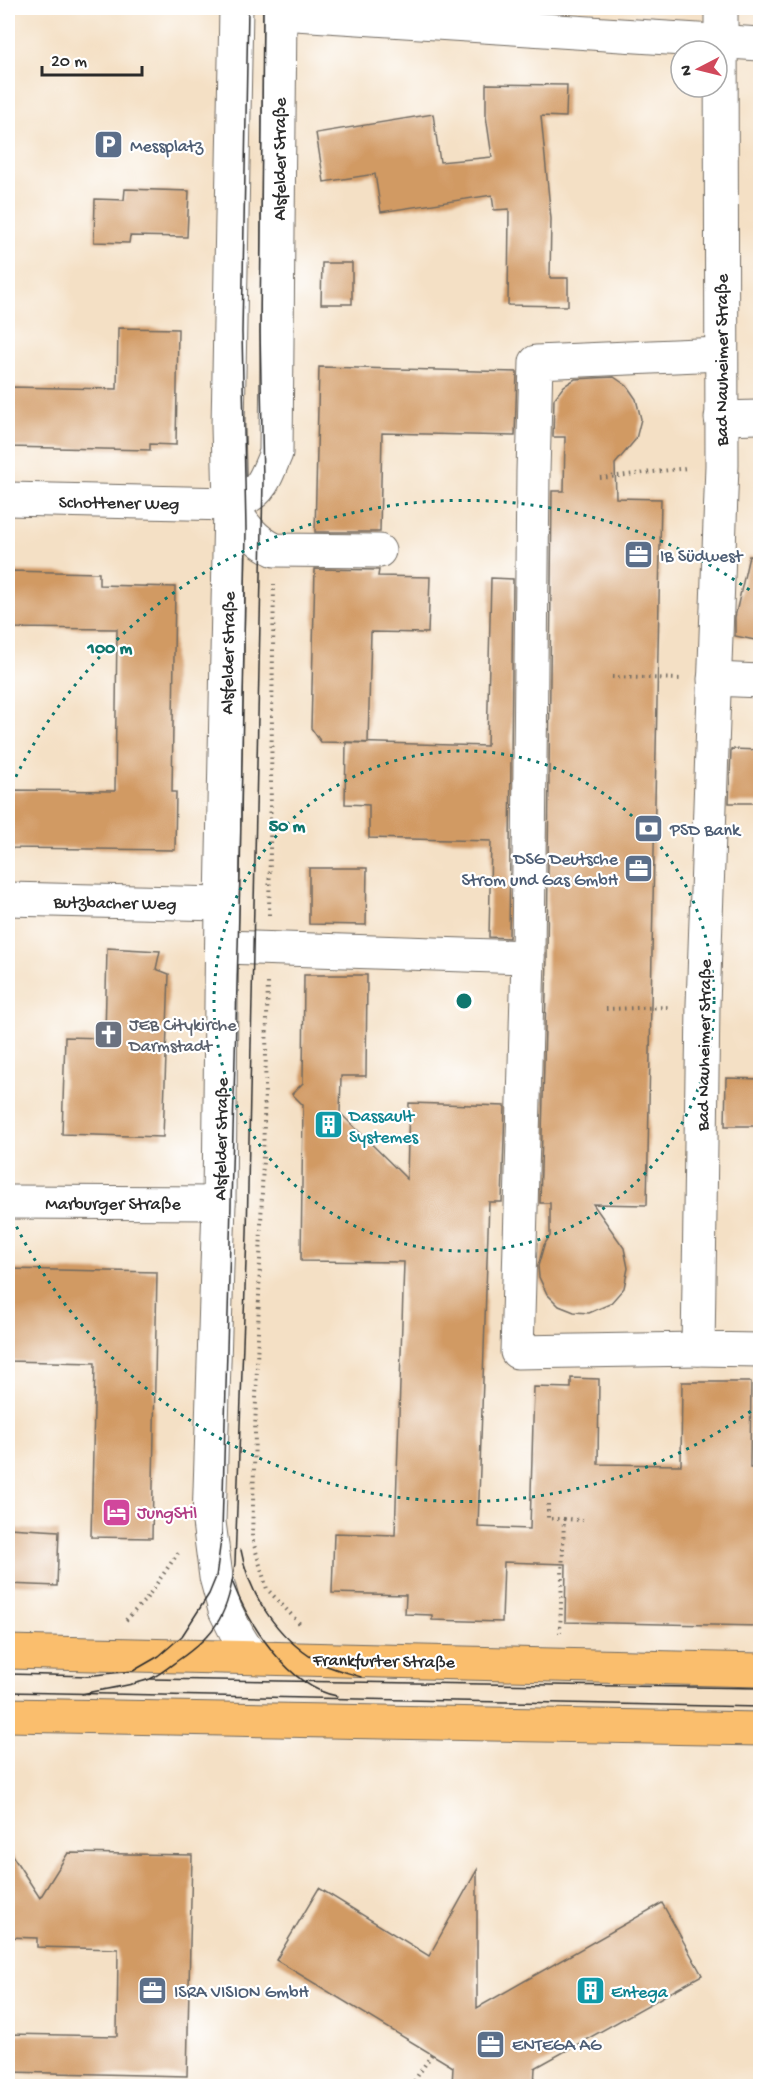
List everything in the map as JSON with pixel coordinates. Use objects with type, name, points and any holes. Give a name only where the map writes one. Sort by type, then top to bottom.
[{"type":"main road","name":"Frankfurter Straße","points":[[8,1652],[760,1670]]},
{"type":"main road","points":[[8,1715],[760,1729]]},
{"type":"street","name":"Alsfelder Straße","points":[[236,8],[228,426],[230,504],[219,1203],[209,1522],[216,1577],[225,1610],[251,1657]]},
{"type":"street","name":"Bad Nauheimer Straße","points":[[721,8],[721,39]]},
{"type":"street","name":"Alsfelder Straße","points":[[230,504],[246,500],[255,493],[276,453],[280,10]]},
{"type":"street","points":[[280,10],[693,39]]},
{"type":"street","points":[[729,42],[760,44]]},
{"type":"street","name":"Bad Nauheimer Straße","points":[[698,1349],[703,1005],[722,465],[721,99]]},
{"type":"street","points":[[721,354],[536,362],[532,494],[528,957],[517,1352],[760,1350]]},
{"type":"street","points":[[721,418],[758,417]]},
{"type":"street","name":"Schottener Weg","points":[[8,499],[230,504]]},
{"type":"street","points":[[230,504],[246,529],[262,544],[275,550],[379,551]]},
{"type":"street","points":[[714,679],[760,681]]},
{"type":"street","name":"Butzbacher Weg","points":[[8,899],[222,904]]},
{"type":"street","points":[[222,947],[269,949],[423,964],[528,957]]},
{"type":"street","name":"Marburger Straße","points":[[8,1202],[219,1203]]},
{"type":"path","points":[[600,478],[722,465]]},
{"type":"path","points":[[275,550],[269,949],[252,1538],[267,1589],[306,1630]]},
{"type":"path","points":[[612,677],[714,679]]},
{"type":"path","points":[[606,1009],[703,1005]]},
{"type":"path","points":[[548,1504],[548,1519],[583,1520]]},
{"type":"path","points":[[559,1643],[564,1520]]},
{"type":"path","points":[[411,2086],[432,2054]]},
{"type":"building","points":[[486,84],[567,85],[566,117],[541,116],[551,219],[550,278],[568,278],[568,306],[508,305],[509,209],[494,210],[492,195],[381,212],[375,174],[324,182],[316,133],[433,114],[440,162],[492,157],[486,116]]},
{"type":"building","points":[[125,189],[189,191],[187,237],[130,236],[129,243],[94,242],[95,199],[124,200]]},
{"type":"building","points":[[322,263],[352,263],[352,304],[321,304]]},
{"type":"building","points":[[118,328],[178,329],[176,445],[150,444],[150,450],[8,447],[8,387],[117,389]]},
{"type":"building","points":[[319,367],[517,372],[515,436],[382,433],[380,532],[315,532]]},
{"type":"building","points":[[614,377],[627,386],[636,399],[641,419],[636,439],[615,464],[616,498],[661,499],[647,1205],[593,1204],[624,1248],[628,1268],[624,1288],[610,1304],[589,1313],[574,1312],[559,1306],[547,1294],[539,1277],[538,1266],[544,1245],[550,1236],[550,1203],[540,1203],[547,958],[552,491],[564,491],[565,437],[553,437],[554,399],[564,386],[575,379]]},
{"type":"building","points":[[749,556],[760,557],[760,641],[735,636],[735,617]]},
{"type":"building","points":[[315,569],[379,570],[378,576],[430,577],[428,633],[371,632],[368,743],[321,742],[311,728]]},
{"type":"building","points":[[8,571],[99,573],[99,585],[175,587],[172,792],[176,792],[175,850],[11,848],[8,790],[115,791],[117,629],[8,628]]},
{"type":"building","points":[[491,578],[513,579],[509,938],[489,937],[491,841],[369,838],[369,805],[345,804],[346,742],[487,746]]},
{"type":"building","points":[[731,749],[760,750],[760,803],[729,803]]},
{"type":"building","points":[[309,868],[367,868],[366,925],[309,924]]},
{"type":"building","points":[[107,948],[160,951],[156,969],[169,974],[163,1137],[62,1134],[65,1037],[105,1038]]},
{"type":"building","points":[[304,975],[367,975],[366,1076],[341,1076],[340,1113],[407,1179],[409,1103],[505,1106],[502,1202],[489,1202],[478,1527],[530,1529],[534,1387],[571,1388],[571,1378],[599,1379],[598,1464],[681,1465],[682,1382],[751,1382],[750,1468],[760,1468],[760,1626],[565,1622],[566,1564],[504,1562],[502,1622],[432,1620],[432,1615],[405,1614],[406,1595],[332,1593],[334,1533],[395,1535],[404,1262],[301,1261],[303,1105],[292,1094],[303,1083]]},
{"type":"building","points":[[726,1078],[760,1079],[760,1126],[725,1126]]},
{"type":"building","points":[[8,1269],[157,1272],[152,1538],[91,1537],[95,1363],[8,1361]]},
{"type":"building","points":[[8,1528],[59,1531],[57,1586],[8,1584]]},
{"type":"building","name":"ISRA VISION GmbH","points":[[8,1849],[40,1898],[68,1853],[192,1855],[187,2076],[8,2072],[8,2034],[117,2036],[118,1949],[37,1947],[37,1938],[8,1937]]},
{"type":"building","name":"Entega","points":[[477,1870],[477,2008],[662,1903],[702,1975],[535,2068],[534,2086],[452,2086],[453,2067],[276,1960],[319,1888],[429,1956]]},
{"type":"tram line","points":[[85,1676],[133,1671],[159,1656],[182,1636],[209,1594],[216,1577],[222,1532],[240,876],[246,529],[242,332],[248,8]]},
{"type":"tram line","points":[[82,1694],[150,1679],[203,1641],[212,1631],[225,1608],[235,1563],[247,1234],[263,481],[260,332],[263,8]]},
{"type":"tram line","points":[[241,1550],[258,1599],[289,1640],[322,1664],[361,1677]]},
{"type":"tram line","points":[[232,1581],[248,1616],[272,1651],[303,1681],[337,1696]]},
{"type":"tram line","points":[[8,1674],[91,1676]]},
{"type":"tram line","points":[[151,1679],[760,1688]]},
{"type":"tram line","points":[[8,1692],[760,1707]]},
{"type":"place","name":"Messplatz","points":[[109,145]]},
{"type":"place","name":"IB Südwest","points":[[639,555]]},
{"type":"place","name":"PSD Bank","points":[[649,829]]},
{"type":"place","name":"DSG Deutsche Strom und Gas GmbH","points":[[639,868]]},
{"type":"place","name":"JEB Citykirche Darmstadt","points":[[108,1034]]},
{"type":"place","name":"Dassault Systemes","points":[[328,1125]]},
{"type":"place","name":"JungStil","points":[[116,1512]]},
{"type":"place","name":"ISRA VISION GmbH","points":[[153,1991]]},
{"type":"place","name":"Entega","points":[[590,1991]]},
{"type":"place","name":"ENTEGA AG","points":[[491,2044]]}]
